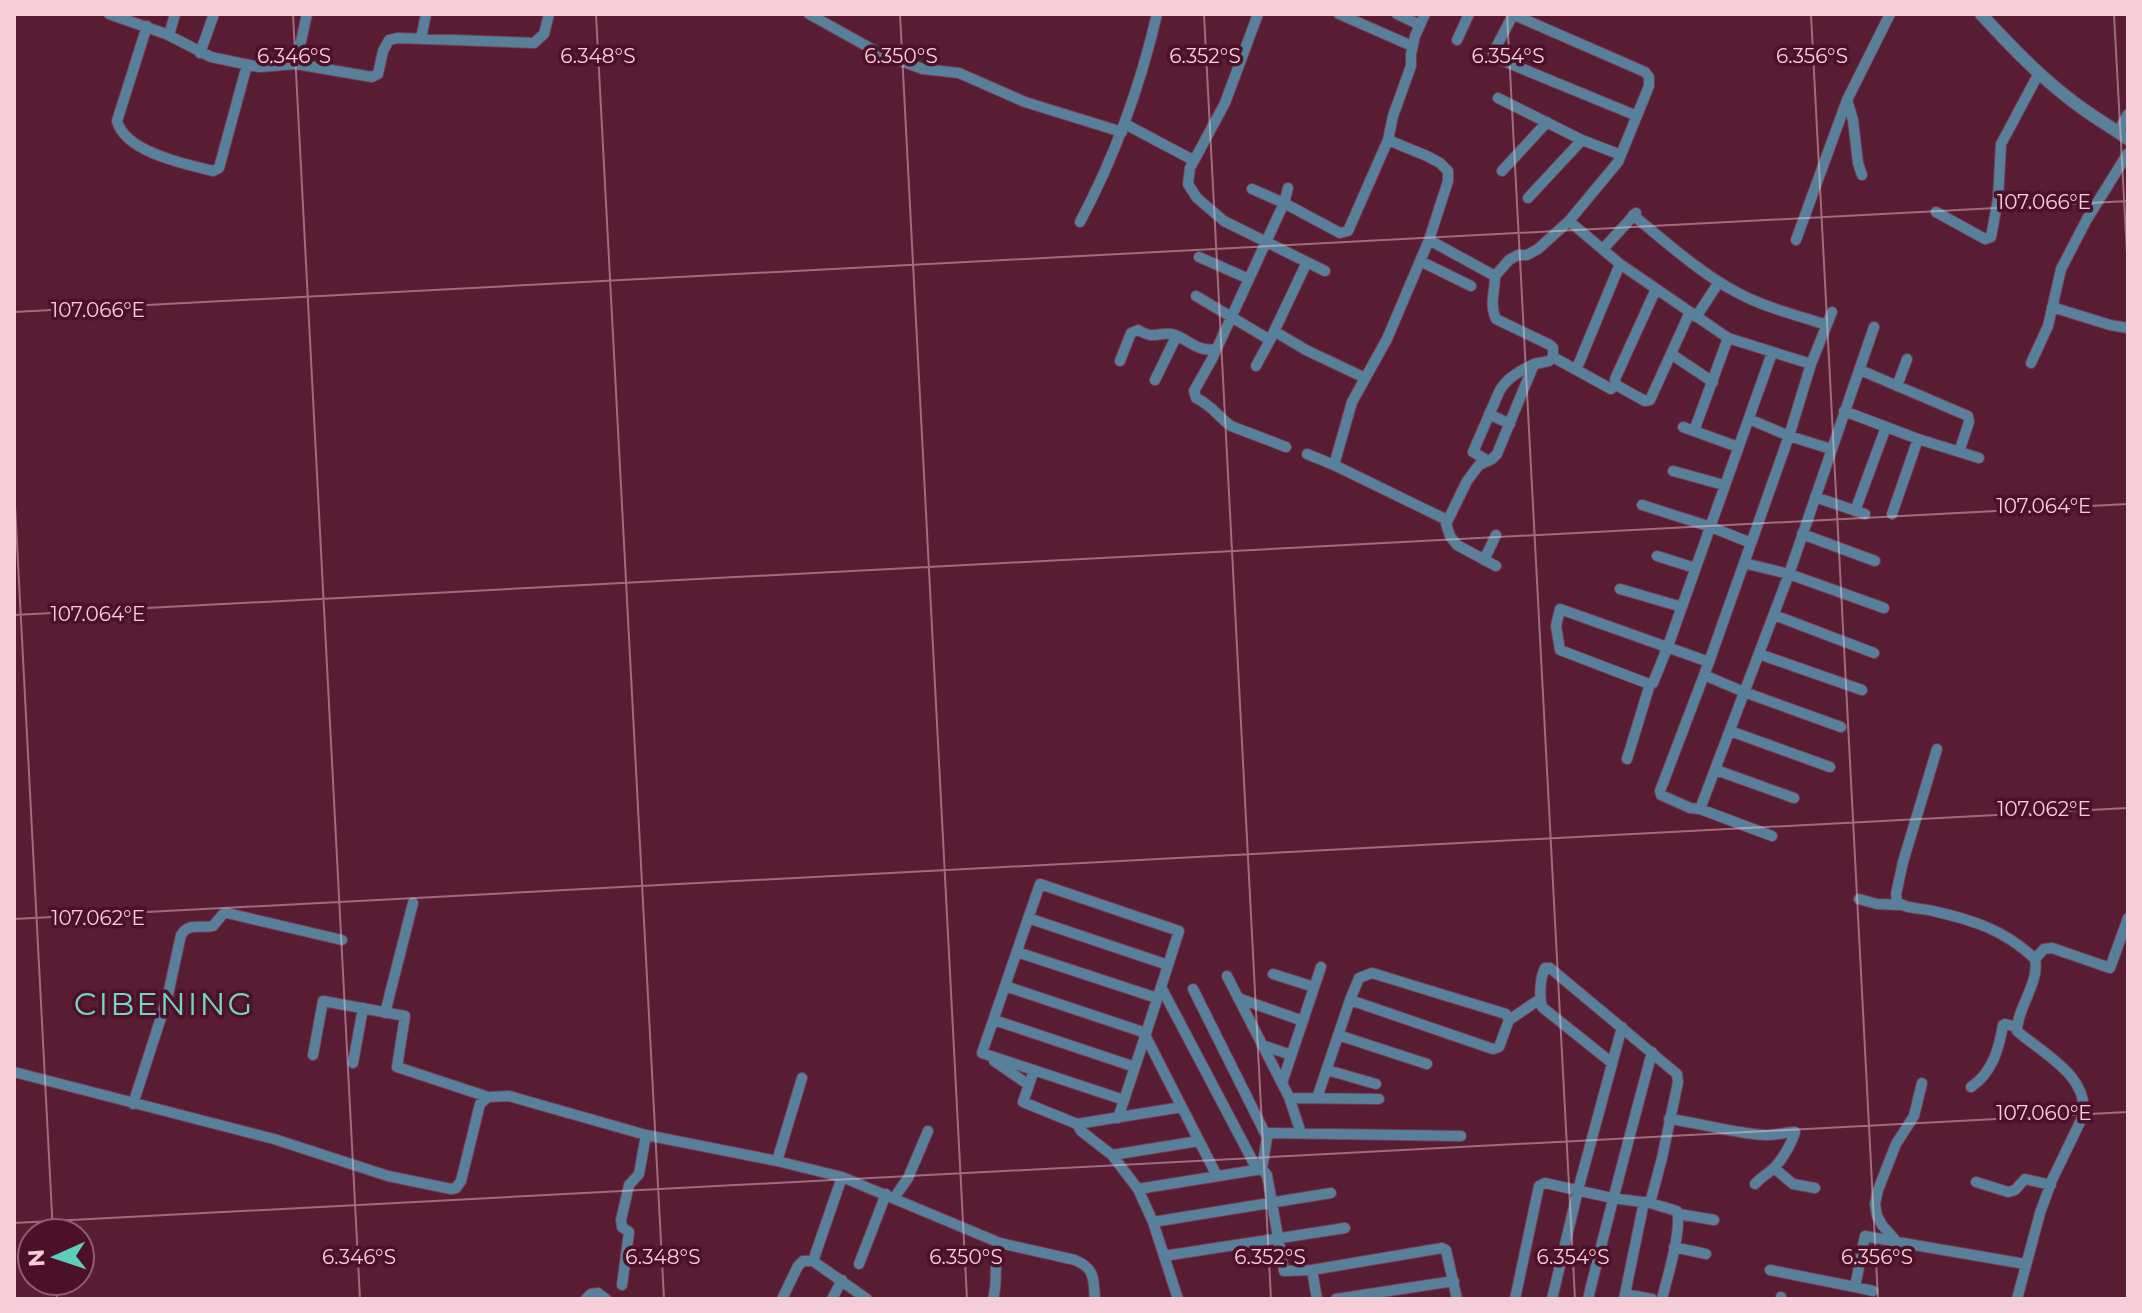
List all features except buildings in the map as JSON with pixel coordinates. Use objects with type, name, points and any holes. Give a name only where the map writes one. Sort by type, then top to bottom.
[{"type":"street","points":[[109,14],[169,35],[211,57],[247,65],[268,67],[296,64],[374,77],[378,74],[387,41],[398,38],[532,43],[544,34],[549,14]]},
{"type":"street","points":[[169,35],[175,14]]},
{"type":"street","points":[[200,53],[214,14]]},
{"type":"street","points":[[296,64],[307,14]]},
{"type":"street","points":[[421,39],[426,14]]},
{"type":"street","points":[[809,14],[879,53],[923,69],[959,73],[1025,102],[1123,128],[1193,160]]},
{"type":"street","points":[[1080,222],[1123,128],[1157,14]]},
{"type":"street","points":[[1258,14],[1225,103],[1193,160],[1187,181],[1197,198],[1224,221],[1325,271]]},
{"type":"street","points":[[1339,14],[1412,46]]},
{"type":"street","points":[[1397,14],[1420,25]]},
{"type":"street","points":[[1252,189],[1337,232],[1346,233],[1388,140],[1411,66],[1412,46],[1425,14]]},
{"type":"street","points":[[1457,40],[1469,14]]},
{"type":"street","points":[[1488,461],[1473,452],[1503,385],[1534,364],[1553,357],[1550,345],[1496,319],[1492,311],[1495,276],[1509,260],[1538,249],[1569,221],[1608,177],[1621,155],[1637,116],[1649,86],[1649,77],[1645,72],[1512,14],[1493,53],[1496,58],[1637,116]]},
{"type":"street","points":[[1796,240],[1847,100],[1890,14]]},
{"type":"street","points":[[1981,14],[2039,73],[2123,136],[2128,114]]},
{"type":"street","points":[[147,26],[117,121],[125,136],[158,156],[213,171],[219,168],[247,65]]},
{"type":"street","points":[[1936,212],[1985,239],[1991,237],[1998,199],[2001,144],[2039,73]]},
{"type":"street","points":[[1498,98],[1582,140],[1621,155]]},
{"type":"street","points":[[1847,100],[1862,175]]},
{"type":"street","points":[[1502,171],[1547,122]]},
{"type":"street","points":[[1334,465],[1352,402],[1387,339],[1429,240],[1448,181],[1448,171],[1440,163],[1388,140]]},
{"type":"street","points":[[1528,198],[1582,140]]},
{"type":"street","points":[[2031,363],[2048,326],[2058,279],[2066,259],[2128,153]]},
{"type":"street","points":[[1286,447],[1231,426],[1209,404],[1196,398],[1194,391],[1249,279],[1288,188]]},
{"type":"street","points":[[1603,249],[1634,214],[1681,255],[1719,282],[1758,302],[1826,325]]},
{"type":"street","points":[[1569,221],[1620,264],[1728,338],[1811,364]]},
{"type":"street","points":[[1429,240],[1495,276]]},
{"type":"street","points":[[1199,257],[1249,279]]},
{"type":"street","points":[[1420,261],[1471,286]]},
{"type":"street","points":[[1256,366],[1307,262]]},
{"type":"street","points":[[1579,363],[1620,264]]},
{"type":"street","points":[[1656,289],[1615,379],[1615,384],[1645,401],[1649,401],[1693,314],[1719,282]]},
{"type":"street","points":[[1196,296],[1272,336],[1365,378]]},
{"type":"street","points":[[2052,307],[2128,328]]},
{"type":"street","points":[[1772,836],[1690,808],[1661,795],[1660,791],[1709,662],[1789,436],[1811,364],[1832,312]]},
{"type":"street","points":[[1700,809],[1789,574],[1874,327]]},
{"type":"street","points":[[1120,361],[1131,333],[1138,330],[1147,336],[1171,334],[1200,348],[1216,349]]},
{"type":"street","points":[[1155,380],[1176,337]]},
{"type":"street","points":[[1728,338],[1713,382],[1689,429],[1738,447]]},
{"type":"street","points":[[1627,759],[1650,684],[1668,646],[1772,353]]},
{"type":"street","points":[[1671,354],[1713,382]]},
{"type":"street","points":[[1553,357],[1611,389]]},
{"type":"street","points":[[1897,386],[1907,359]]},
{"type":"street","points":[[1496,566],[1452,541],[1447,520],[1479,465],[1497,454],[1534,364]]},
{"type":"street","points":[[1860,370],[1968,416],[1969,422],[1959,452]]},
{"type":"street","points":[[1499,392],[1519,400]]},
{"type":"street","points":[[1844,411],[1979,458]]},
{"type":"street","points":[[1489,414],[1510,424]]},
{"type":"street","points":[[1749,419],[1831,449]]},
{"type":"street","points":[[1815,497],[1860,513],[1886,427]]},
{"type":"street","points":[[1892,514],[1918,439]]},
{"type":"street","points":[[1307,454],[1447,520]]},
{"type":"street","points":[[1673,471],[1724,485]]},
{"type":"street","points":[[1642,505],[1751,543]]},
{"type":"street","points":[[1802,534],[1875,561]]},
{"type":"street","points":[[1484,560],[1496,535]]},
{"type":"street","points":[[1657,556],[1695,568]]},
{"type":"street","points":[[1744,563],[1789,574],[1884,608]]},
{"type":"street","points":[[1620,589],[1682,607]]},
{"type":"street","points":[[1650,684],[1560,650],[1556,626],[1560,609],[1709,662]]},
{"type":"street","points":[[1774,615],[1874,653]]},
{"type":"street","points":[[1759,654],[1862,690]]},
{"type":"street","points":[[1704,675],[1841,727]]},
{"type":"street","points":[[1730,731],[1830,767]]},
{"type":"street","points":[[1901,905],[1896,899],[1903,862],[1937,749]]},
{"type":"street","points":[[1716,770],[1794,798]]},
{"type":"street","points":[[982,1053],[1040,884],[1179,931],[1118,1118]]},
{"type":"street","points":[[1859,899],[1932,910],[1990,928],[2016,942],[2035,959],[2037,969],[2017,1027],[2019,1033],[2068,1074],[2083,1098],[2083,1116],[2051,1185],[2032,1237],[2017,1299]]},
{"type":"street","points":[[385,1013],[413,903]]},
{"type":"street","points":[[133,1104],[167,999],[185,929],[213,926],[227,913],[342,940]]},
{"type":"street","points":[[1028,918],[1168,965]]},
{"type":"street","points":[[2035,959],[2047,947],[2110,968],[2128,918]]},
{"type":"street","points":[[1017,952],[1159,992],[1267,1175],[1284,1271],[1312,1270],[1442,1248],[1446,1250],[1457,1299]]},
{"type":"street","points":[[1282,1083],[1321,967]]},
{"type":"street","points":[[1612,1063],[1545,1010],[1540,999],[1545,968],[1549,968],[1622,1027],[1676,1071],[1678,1076],[1662,1158],[1647,1203],[1624,1296],[1652,1299]]},
{"type":"street","points":[[1317,1098],[1359,978],[1372,973],[1506,1014],[1509,1020]]},
{"type":"street","points":[[1273,974],[1314,987]]},
{"type":"street","points":[[1227,976],[1290,1099],[1301,1133]]},
{"type":"street","points":[[1005,986],[1146,1034],[1217,1176]]},
{"type":"street","points":[[1193,989],[1266,1142]]},
{"type":"street","points":[[1238,998],[1303,1021]]},
{"type":"street","points":[[1350,1000],[1493,1049],[1499,1047],[1509,1020],[1540,999]]},
{"type":"street","points":[[313,1055],[323,1001],[405,1016],[397,1067],[488,1097],[509,1096],[646,1135],[842,1177],[1000,1243],[1084,1264],[1092,1273],[1095,1299]]},
{"type":"street","points":[[353,1063],[363,1008]]},
{"type":"street","points":[[994,1020],[1135,1067]]},
{"type":"street","points":[[1971,1087],[1984,1078],[1991,1065],[2003,1025],[2017,1027]]},
{"type":"street","points":[[1552,1299],[1622,1027]]},
{"type":"street","points":[[1338,1035],[1427,1064]]},
{"type":"street","points":[[1262,1045],[1291,1055]]},
{"type":"street","points":[[1588,1299],[1652,1052]]},
{"type":"street","points":[[982,1053],[1124,1100]]},
{"type":"street","points":[[982,1053],[1029,1085]]},
{"type":"street","points":[[1034,1070],[1023,1102],[1077,1124],[1182,1107]]},
{"type":"street","points":[[1327,1070],[1376,1084]]},
{"type":"street","points":[[14,1072],[274,1139],[388,1176],[451,1189],[461,1181],[478,1109],[488,1097]]},
{"type":"street","points":[[777,1161],[802,1078]]},
{"type":"street","points":[[1897,1242],[1882,1225],[1875,1204],[1896,1144],[1914,1116],[1922,1083]]},
{"type":"street","points":[[1290,1099],[1379,1099]]},
{"type":"street","points":[[1669,1119],[1766,1135],[1795,1132],[1774,1168],[1755,1184]]},
{"type":"street","points":[[1077,1124],[1081,1131],[1112,1155],[1138,1189],[1153,1222],[1178,1299]]},
{"type":"street","points":[[859,1264],[890,1196],[908,1178],[928,1131]]},
{"type":"street","points":[[1260,1166],[1271,1133],[1461,1136]]},
{"type":"street","points":[[622,1285],[629,1232],[622,1227],[621,1220],[629,1185],[639,1174],[646,1135]]},
{"type":"street","points":[[1112,1155],[1199,1141]]},
{"type":"street","points":[[1138,1189],[1260,1166]]},
{"type":"street","points":[[1774,1168],[1793,1184],[1815,1188]]},
{"type":"street","points":[[813,1261],[842,1177]]},
{"type":"street","points":[[1976,1182],[2008,1192],[2015,1190],[2025,1179],[2051,1185]]},
{"type":"street","points":[[1515,1299],[1540,1184],[1647,1203],[1679,1214],[1714,1220]]},
{"type":"street","points":[[1153,1222],[1331,1193]]},
{"type":"street","points":[[1662,1299],[1679,1214]]},
{"type":"street","points":[[1164,1256],[1345,1228]]},
{"type":"street","points":[[1855,1287],[1865,1236],[2025,1264]]},
{"type":"street","points":[[993,1299],[1000,1243]]},
{"type":"street","points":[[1674,1247],[1706,1254]]},
{"type":"street","points":[[783,1297],[798,1266],[803,1261],[813,1261],[867,1299]]},
{"type":"street","points":[[1312,1270],[1317,1299]]},
{"type":"street","points":[[1770,1270],[1873,1291]]},
{"type":"street","points":[[832,1299],[842,1280]]},
{"type":"street","points":[[1336,1299],[1454,1281]]},
{"type":"street","points":[[586,1299],[594,1293],[606,1299]]},
{"type":"district","name":"CIBENING","points":[[164,1003]]}]
